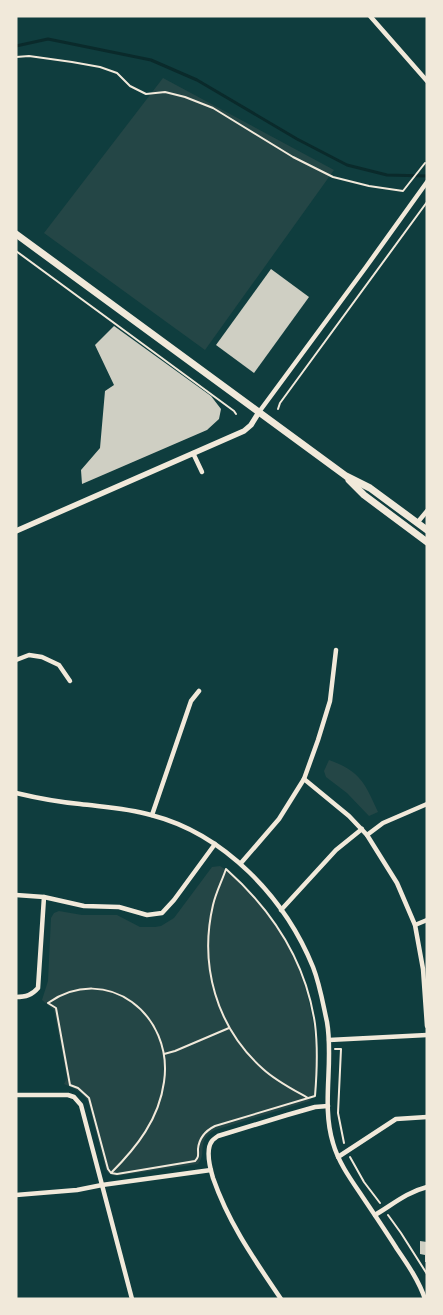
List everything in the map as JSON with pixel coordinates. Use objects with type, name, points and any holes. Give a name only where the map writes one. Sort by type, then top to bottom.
[{"type":"main road","points":[[16,234],[346,476],[370,488],[427,530]]},
{"type":"main road","points":[[346,476],[364,495],[427,542]]},
{"type":"street","points":[[370,16],[427,81]]},
{"type":"street","points":[[16,531],[244,431],[251,425],[366,268],[426,182]]},
{"type":"street","points":[[192,453],[202,472]]},
{"type":"street","points":[[418,523],[427,511]]},
{"type":"street","points":[[241,863],[279,819],[304,779],[330,701],[336,650]]},
{"type":"street","points":[[16,660],[29,655],[42,657],[59,664],[70,681]]},
{"type":"street","points":[[152,815],[191,701],[199,691]]},
{"type":"street","points":[[304,779],[329,798],[368,835],[398,883],[415,925],[423,969],[427,1026]]},
{"type":"street","points":[[16,793],[78,804],[122,808],[152,815],[188,829],[215,844],[241,863],[256,879],[281,910],[301,942],[318,985],[329,1040],[328,1106],[330,1129],[338,1157],[349,1177],[415,1277],[425,1299]]},
{"type":"street","points":[[368,835],[383,823],[427,804]]},
{"type":"street","points":[[281,910],[336,850],[362,829]]},
{"type":"street","points":[[16,895],[44,897],[84,906],[119,907],[147,915],[162,913],[174,900],[215,844]]},
{"type":"street","points":[[16,997],[33,994],[38,988],[44,897]]},
{"type":"street","points":[[415,925],[427,920]]},
{"type":"street","points":[[329,1040],[427,1035]]},
{"type":"street","points":[[16,1095],[62,1094],[74,1097],[81,1104],[132,1299]]},
{"type":"street","points":[[281,1299],[231,1222],[211,1170],[208,1156],[210,1146],[212,1140],[218,1136],[306,1109],[328,1106]]},
{"type":"street","points":[[338,1157],[396,1119],[427,1117]]},
{"type":"street","points":[[16,1195],[77,1190],[211,1170]]},
{"type":"street","points":[[375,1215],[402,1197],[427,1187]]},
{"type":"path","points":[[16,57],[29,56],[100,67],[116,73],[130,86],[146,94],[165,92],[185,97],[213,108],[293,157],[333,177],[369,186],[403,191],[425,163]]},
{"type":"path","points":[[278,408],[427,202]]},
{"type":"path","points":[[16,251],[236,414]]},
{"type":"path","points":[[308,1098],[284,1086],[262,1069],[229,1028],[212,986],[209,967],[209,933],[213,905],[226,869],[250,891],[271,917],[288,944],[302,974],[308,991],[315,1025],[317,1058],[315,1096]]},
{"type":"path","points":[[102,989],[114,992],[127,998],[147,1015],[156,1028],[164,1054],[164,1082],[156,1113],[141,1140],[111,1173],[108,1169],[89,1098],[78,1088],[70,1085],[56,1008],[48,1003],[64,993],[75,990],[102,989]]},
{"type":"path","points":[[164,1054],[229,1028]]},
{"type":"path","points":[[341,1049],[338,1112],[345,1147]]},
{"type":"path","points":[[349,1156],[374,1196]]},
{"type":"path","points":[[390,1219],[427,1274]]},
{"type":"shaded area","points":[[163,78],[334,170],[205,350],[44,233]]},
{"type":"shaded area","points":[[329,760],[348,769],[360,779],[378,812],[369,816],[347,793],[326,777],[324,771]]},
{"type":"shaded area","points":[[220,866],[233,876],[276,926],[288,945],[297,966],[311,1010],[316,1057],[316,1087],[314,1095],[309,1101],[215,1130],[203,1142],[201,1160],[198,1164],[112,1175],[106,1170],[88,1101],[80,1092],[64,1084],[67,1078],[54,1010],[42,1000],[48,981],[51,918],[54,913],[59,911],[82,915],[117,915],[140,927],[161,926],[174,918],[212,867]]},
{"type":"building","points":[[271,269],[309,297],[254,373],[216,345]]},
{"type":"building","points":[[114,326],[211,396],[221,409],[219,419],[207,430],[82,484],[81,470],[100,448],[105,391],[114,385],[95,345]]},
{"type":"building","points":[[420,1241],[427,1242],[427,1262],[425,1262],[425,1255],[420,1254]]},
{"type":"waterway","points":[[16,46],[48,39],[151,60],[197,80],[297,139],[347,165],[387,175],[427,176]]}]
